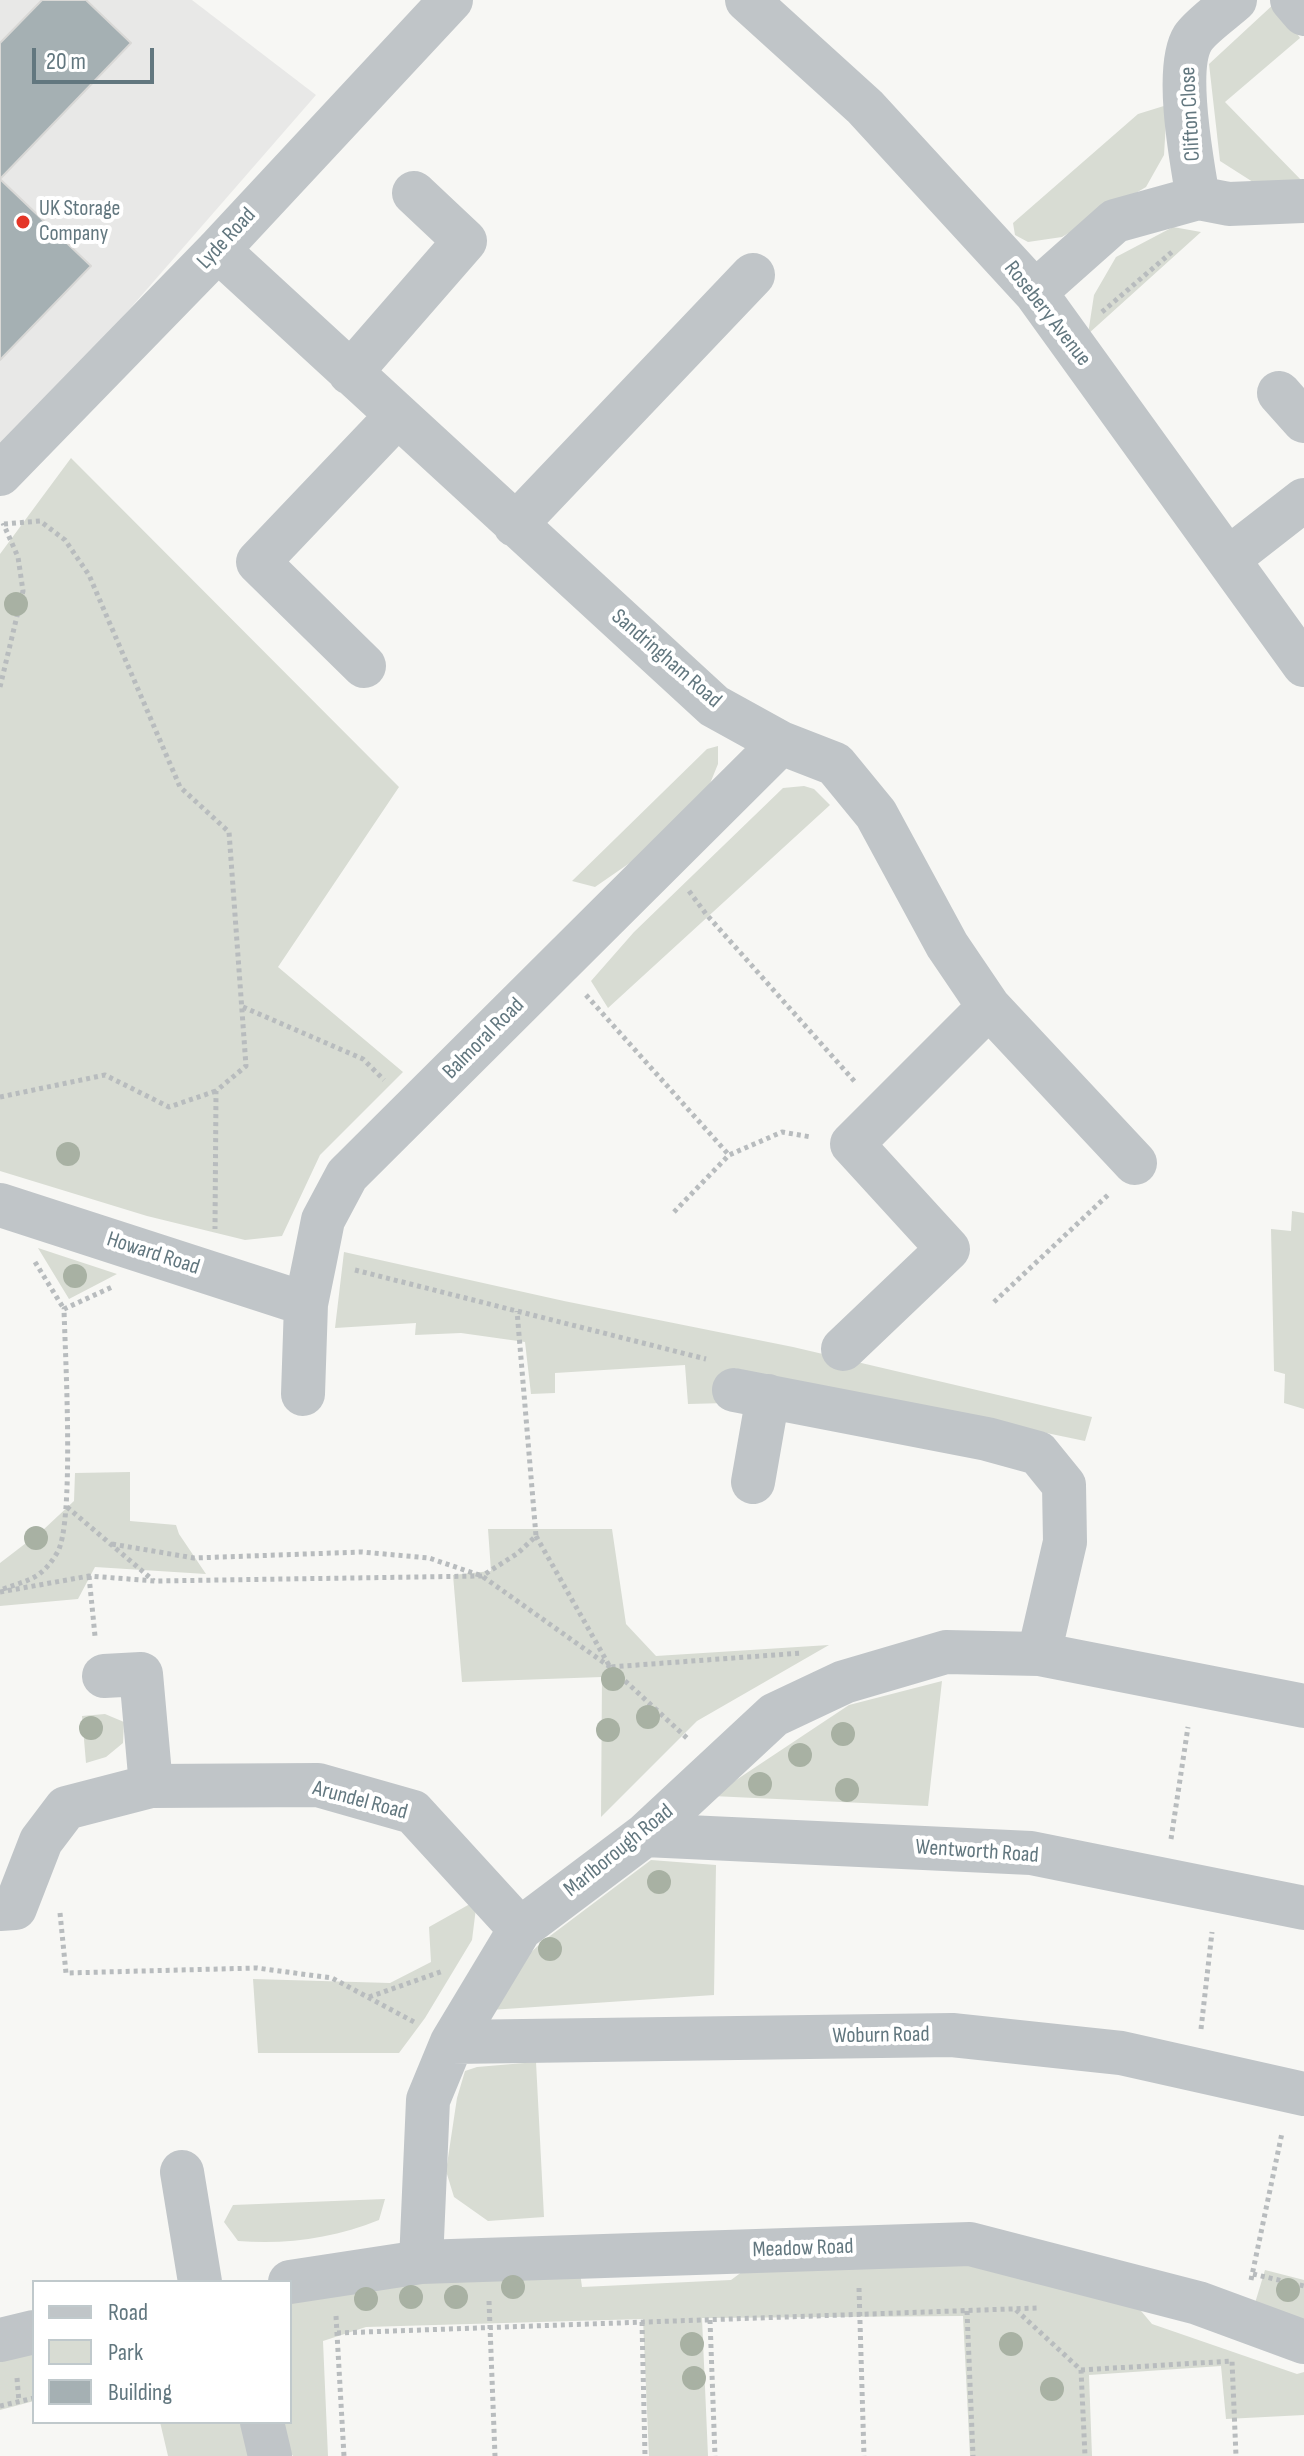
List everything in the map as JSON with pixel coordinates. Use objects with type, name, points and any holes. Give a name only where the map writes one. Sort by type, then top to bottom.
[{"type":"street","name":"Lyde Road","points":[[0,474],[218,250],[451,0]]},
{"type":"street","name":"Rosebery Avenue","points":[[747,0],[865,107],[1035,292],[1304,665]]},
{"type":"street","name":"Clifton Close","points":[[1214,201],[1190,153],[1184,68],[1193,38],[1235,0]]},
{"type":"street","points":[[1292,0],[1304,14]]},
{"type":"street","points":[[350,373],[465,241],[414,193]]},
{"type":"street","points":[[1035,292],[1115,221],[1214,201],[1304,201]]},
{"type":"street","name":"Sandringham Road","points":[[218,250],[714,706],[781,743],[835,764],[876,814],[947,945],[989,1007],[1135,1163]]},
{"type":"street","points":[[515,525],[753,275]]},
{"type":"street","points":[[364,666],[258,562],[397,416]]},
{"type":"street","points":[[1228,559],[1304,500]]},
{"type":"street","name":"Balmoral Road","points":[[303,1394],[306,1304],[323,1220],[347,1175],[781,743]]},
{"type":"street","points":[[843,1349],[948,1249],[852,1144],[989,1007]]},
{"type":"street","name":"Howard Road","points":[[0,1205],[306,1304]]},
{"type":"street","points":[[753,1482],[751,1393],[987,1439],[1038,1453],[1064,1485],[1065,1542],[1039,1654]]},
{"type":"street","name":"Marlborough Road","points":[[421,2262],[428,2100],[452,2042],[514,1939],[645,1835],[774,1715],[844,1682],[946,1652],[1039,1654],[1304,1706]]},
{"type":"street","points":[[104,1676],[141,1674],[151,1786]]},
{"type":"street","name":"Arundel Road","points":[[0,1909],[15,1908],[41,1841],[66,1808],[151,1786],[318,1785],[413,1812],[514,1939]]},
{"type":"street","name":"Wentworth Road","points":[[645,1835],[1031,1853],[1304,1908]]},
{"type":"street","name":"Woburn Road","points":[[452,2042],[952,2035],[1121,2053],[1298,2093]]},
{"type":"street","points":[[182,2172],[200,2280]]},
{"type":"street","name":"Meadow Road","points":[[292,2282],[421,2262],[970,2244],[1198,2303],[1304,2342]]},
{"type":"street","points":[[0,2340],[32,2332]]},
{"type":"street","points":[[262,2424],[270,2456]]},
{"type":"path","points":[[1070,340],[1214,201]]},
{"type":"path","points":[[0,687],[23,591],[18,557],[2,522],[40,521],[65,540],[89,575],[180,787],[229,832],[246,1066],[216,1091],[169,1107],[105,1075],[0,1097]]},
{"type":"path","points":[[666,858],[706,914],[883,1113]]},
{"type":"path","points":[[558,965],[729,1155]]},
{"type":"path","points":[[243,1007],[363,1059],[414,1108]]},
{"type":"path","points":[[215,1274],[216,1091]]},
{"type":"path","points":[[674,1212],[729,1155],[782,1132],[852,1144]]},
{"type":"path","points":[[994,1302],[1125,1179],[1135,1163]]},
{"type":"path","points":[[0,1591],[39,1577],[60,1550],[67,1507],[64,1309],[172,1260]]},
{"type":"path","points":[[315,1260],[729,1365],[751,1393]]},
{"type":"path","points":[[517,1311],[536,1536],[610,1667]]},
{"type":"path","points":[[67,1507],[155,1581]]},
{"type":"path","points":[[0,1591],[89,1576],[155,1581],[482,1576],[518,1553],[536,1536]]},
{"type":"path","points":[[112,1544],[194,1558],[362,1552],[429,1558],[482,1576],[610,1667],[718,1767]]},
{"type":"path","points":[[89,1576],[96,1649],[104,1676]]},
{"type":"path","points":[[610,1667],[802,1653],[865,1676]]},
{"type":"path","points":[[1165,1880],[1194,1684]]},
{"type":"path","points":[[41,1841],[58,1899],[66,1973],[257,1968],[332,1978],[452,2042]]},
{"type":"path","points":[[1197,2070],[1217,1890]]},
{"type":"path","points":[[369,1997],[514,1939]]},
{"type":"path","points":[[1243,2320],[1298,2093]]},
{"type":"path","points":[[859,2247],[864,2456]]},
{"type":"path","points":[[1253,2274],[1304,2286]]},
{"type":"path","points":[[333,2275],[344,2456]]},
{"type":"path","points":[[337,2333],[1015,2309],[1081,2370],[1085,2456]]},
{"type":"path","points":[[967,2311],[973,2456]]},
{"type":"path","points":[[710,2320],[715,2456]]},
{"type":"path","points":[[642,2322],[645,2456]]},
{"type":"path","points":[[489,2327],[495,2456]]},
{"type":"path","points":[[1081,2370],[1232,2361],[1236,2456]]},
{"type":"path","points":[[0,2406],[32,2398]]},
{"type":"shaded area","points":[[0,0],[192,0],[316,95],[0,458]]},
{"type":"green space","points":[[1276,2],[1300,38],[1225,102],[1304,183],[1267,191],[1220,161],[1209,64]]},
{"type":"green space","points":[[1167,105],[1164,155],[1146,187],[1062,237],[1028,242],[1015,235],[1013,223],[1138,114]]},
{"type":"green space","points":[[1173,227],[1201,232],[1088,334],[1094,295],[1116,257]]},
{"type":"green space","points":[[71,458],[399,787],[278,967],[403,1072],[320,1155],[282,1236],[245,1240],[147,1216],[0,1171],[0,554]]},
{"type":"green space","points":[[718,746],[718,764],[709,786],[650,849],[595,887],[572,881],[707,749]]},
{"type":"green space","points":[[804,786],[814,789],[830,805],[608,1008],[591,981],[634,932],[783,788]]},
{"type":"green space","points":[[1292,1211],[1304,1213],[1304,1409],[1284,1403],[1285,1374],[1274,1371],[1271,1229],[1291,1231]]},
{"type":"green space","points":[[38,1248],[117,1274],[69,1299]]},
{"type":"green space","points":[[344,1252],[793,1347],[1092,1417],[1085,1441],[733,1368],[727,1403],[688,1404],[685,1365],[555,1373],[555,1393],[531,1394],[525,1342],[461,1333],[415,1335],[416,1323],[335,1328]]},
{"type":"green space","points":[[130,1472],[130,1521],[176,1525],[206,1574],[95,1567],[78,1599],[0,1606],[0,1563],[74,1501],[75,1473]]},
{"type":"green space","points":[[488,1529],[612,1529],[626,1624],[656,1656],[829,1645],[697,1721],[601,1817],[602,1677],[462,1682],[453,1575],[491,1571]]},
{"type":"green space","points":[[942,1681],[928,1806],[712,1796],[849,1705]]},
{"type":"green space","points":[[105,1714],[124,1722],[123,1743],[106,1757],[86,1763],[82,1716]]},
{"type":"green space","points":[[651,1860],[716,1865],[714,1995],[490,2010],[511,1971],[542,1942]]},
{"type":"green space","points":[[477,1900],[472,1940],[425,2018],[399,2053],[258,2053],[253,1979],[390,1983],[431,1962],[429,1927]]},
{"type":"green space","points":[[536,2062],[544,2217],[488,2221],[454,2197],[446,2171],[457,2098],[465,2071],[477,2067]]},
{"type":"green space","points":[[385,2199],[379,2220],[310,2239],[238,2241],[224,2222],[233,2205]]},
{"type":"green space","points":[[762,2257],[961,2261],[1126,2293],[1152,2324],[1297,2374],[1304,2372],[1304,2415],[1226,2419],[1221,2366],[1089,2375],[1092,2456],[970,2456],[963,2316],[702,2318],[708,2456],[649,2456],[643,2319],[366,2327],[323,2341],[328,2456],[293,2456],[279,2437],[276,2424],[292,2424],[292,2298],[579,2265],[582,2287],[731,2280]]},
{"type":"green space","points":[[1265,2270],[1304,2280],[1304,2331],[1252,2313]]},
{"type":"green space","points":[[32,2345],[32,2402],[0,2410],[0,2353]]},
{"type":"green space","points":[[160,2424],[243,2424],[251,2456],[168,2456]]},
{"type":"building","name":"UK Storage Company","points":[[42,0],[86,0],[131,43],[0,179],[0,43]]},
{"type":"building","points":[[0,179],[91,266],[0,360]]},
{"type":"place","name":"UK Storage Company","points":[[23,222]]}]
